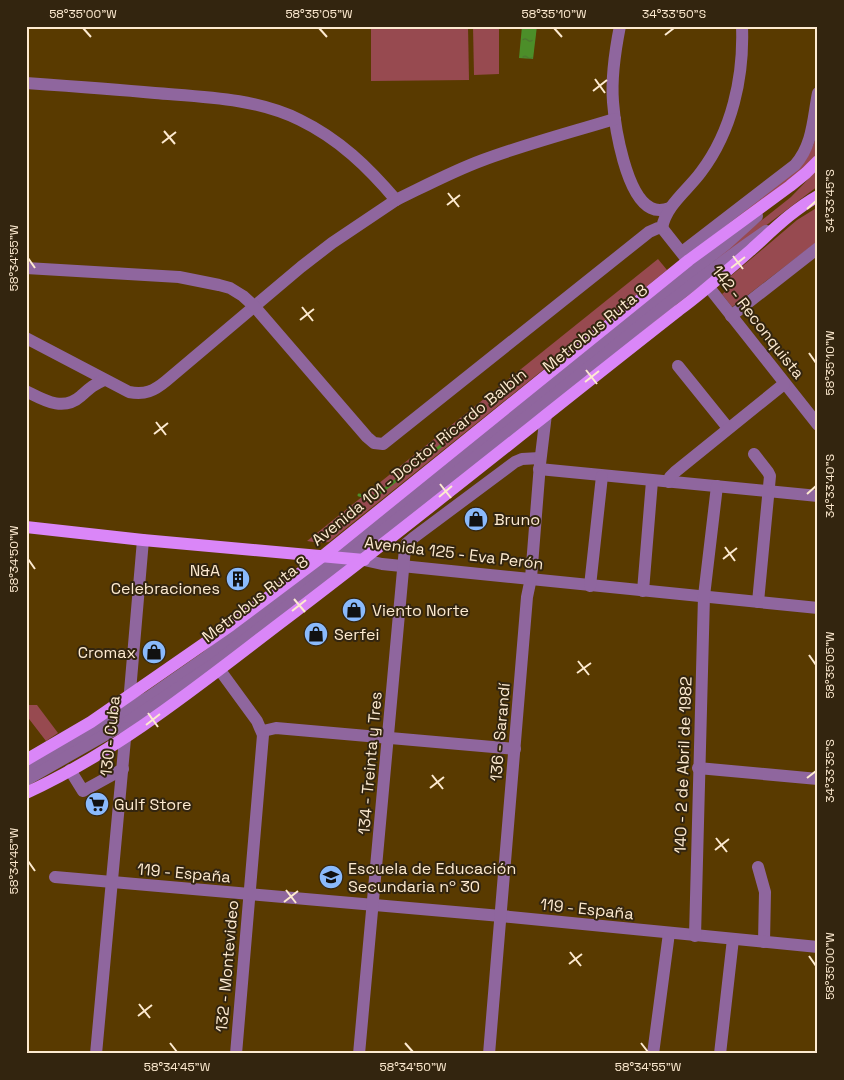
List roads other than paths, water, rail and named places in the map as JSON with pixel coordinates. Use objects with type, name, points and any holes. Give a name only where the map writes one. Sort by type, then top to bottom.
[{"type":"main road","name":"Avenida 101 - Doctor Ricardo Balbín","points":[[26,760],[92,722],[231,625],[336,557],[695,269],[818,160]]},
{"type":"main road","name":"Avenida 101 - Doctor Ricardo Balbín","points":[[26,793],[126,737],[364,560],[546,414],[695,269],[786,218],[818,196]]},
{"type":"main road","name":"Avenida 125 - Eva Perón","points":[[26,527],[143,540],[364,560]]},
{"type":"street","points":[[620,26],[613,81],[617,137],[626,170],[632,184],[650,208],[670,208]]},
{"type":"street","points":[[26,268],[178,277],[230,288],[254,306],[367,437],[374,443],[383,444],[645,235],[662,228],[666,213],[701,173],[712,157],[726,129],[736,89],[742,26]]},
{"type":"street","points":[[26,83],[196,96],[266,107],[299,120],[346,148],[377,178],[396,200]]},
{"type":"street","name":"Metrobus Ruta 8","points":[[26,769],[128,710],[205,658],[336,557],[695,269],[803,156],[810,137],[818,93]]},
{"type":"street","points":[[26,338],[129,392],[138,394],[152,391],[332,243],[396,200],[449,173],[482,160],[615,119]]},
{"type":"street","points":[[643,201],[648,218],[645,235]]},
{"type":"street","name":"142 - Reconquista","points":[[662,228],[818,425]]},
{"type":"street","points":[[731,316],[818,248]]},
{"type":"street","points":[[678,366],[728,428]]},
{"type":"street","points":[[26,391],[48,403],[58,405],[70,403],[81,396],[92,385],[104,380]]},
{"type":"street","points":[[669,482],[670,477],[675,472],[784,384]]},
{"type":"street","name":"136 - Sarandí","points":[[489,1054],[528,597],[546,414]]},
{"type":"street","points":[[754,454],[768,472],[769,491],[758,602]]},
{"type":"street","name":"134 - Treinta y Tres","points":[[358,1054],[389,737],[405,548],[407,543],[515,462],[522,459],[602,476],[818,496]]},
{"type":"street","points":[[590,586],[602,476]]},
{"type":"street","points":[[643,591],[652,481]]},
{"type":"street","name":"140 - 2 de Abril de 1982","points":[[695,936],[704,596],[717,486]]},
{"type":"street","name":"130 - Cuba","points":[[96,1054],[143,540]]},
{"type":"street","name":"Metrobus Ruta 8","points":[[26,780],[126,723],[188,683],[248,639],[336,557]]},
{"type":"street","name":"Avenida 125 - Eva Perón","points":[[364,560],[590,586],[817,608]]},
{"type":"street","points":[[817,608],[818,595]]},
{"type":"street","points":[[219,669],[263,731],[276,728],[515,749]]},
{"type":"street","name":"132 - Montevideo","points":[[236,1054],[264,738],[263,731]]},
{"type":"street","points":[[698,768],[818,779]]},
{"type":"street","points":[[70,770],[83,791],[123,769]]},
{"type":"street","points":[[758,868],[765,892],[764,942]]},
{"type":"street","name":"119 - España","points":[[54,877],[501,916],[818,947]]},
{"type":"street","points":[[653,1054],[669,933]]},
{"type":"street","points":[[720,1054],[733,939]]},
{"type":"water","points":[[522,26],[537,26],[533,59],[519,58]]},
{"type":"waterway","points":[[359,495],[371,498],[377,495],[442,445]]},
{"type":"place","name":"Bruno","points":[[476,519]]},
{"type":"place","name":"N&A Celebraciones","points":[[238,579]]},
{"type":"place","name":"Viento Norte","points":[[354,610]]},
{"type":"place","name":"Serfei","points":[[316,634]]},
{"type":"place","name":"Cromax","points":[[154,652]]},
{"type":"place","name":"Gulf Store","points":[[97,804]]},
{"type":"place","name":"Escuela de Educación Secundaria nº 30","points":[[331,877]]}]
